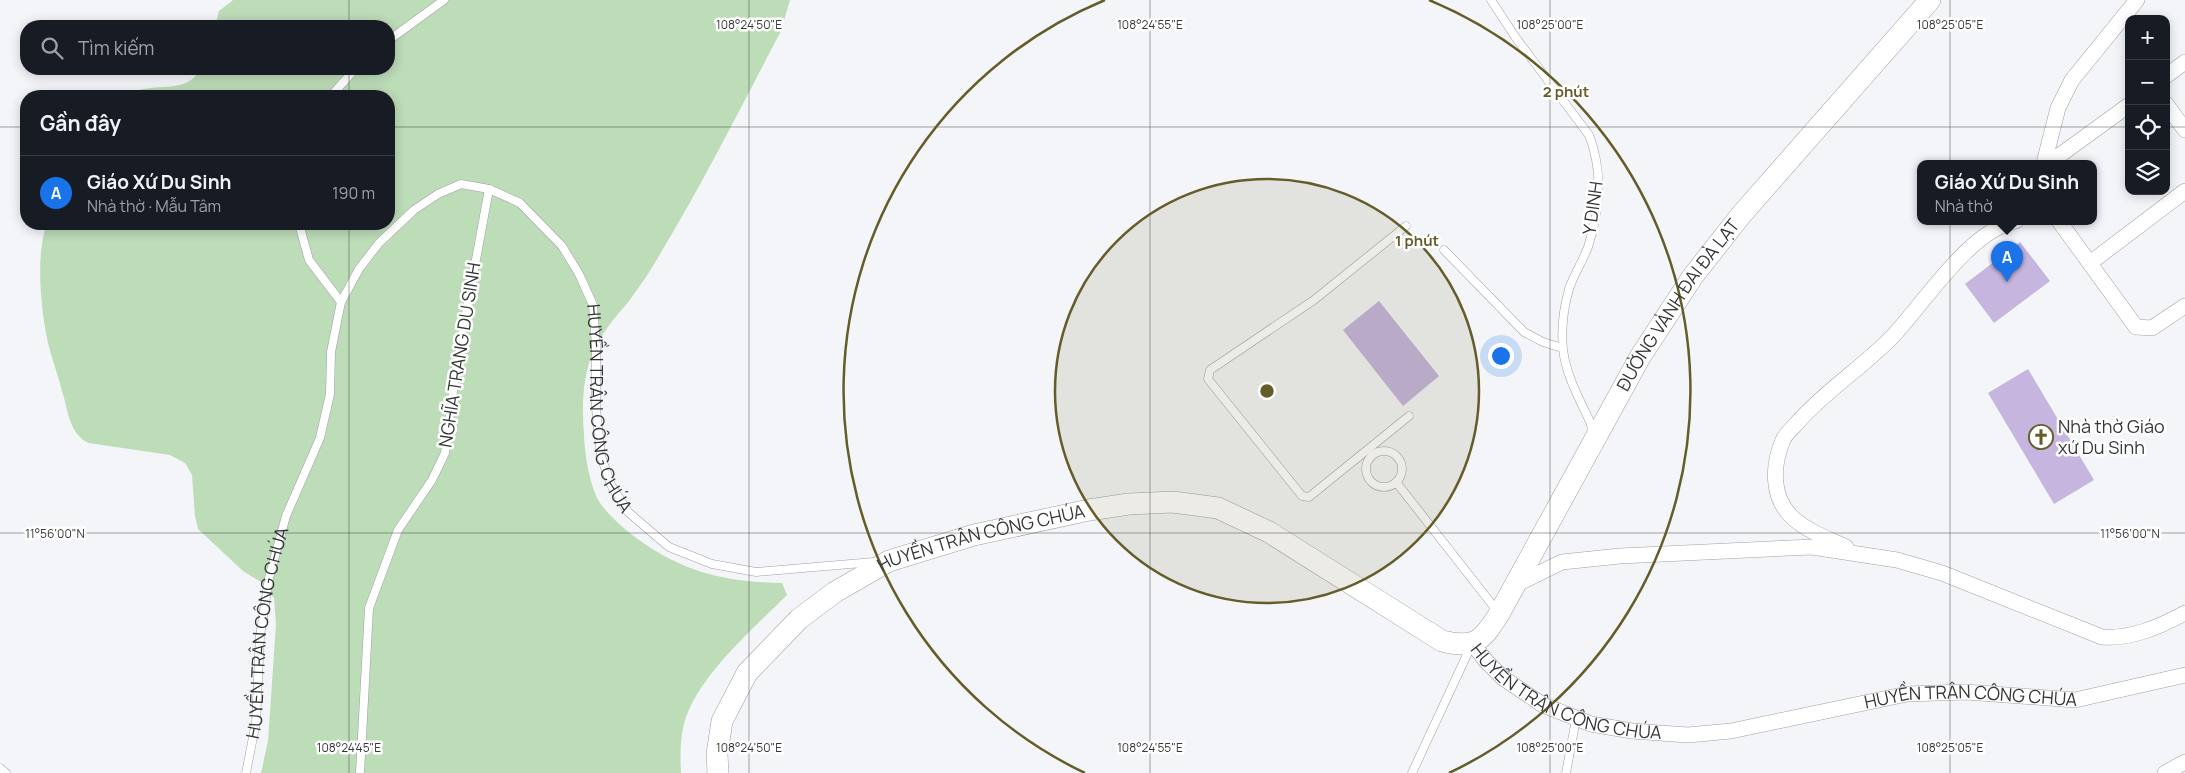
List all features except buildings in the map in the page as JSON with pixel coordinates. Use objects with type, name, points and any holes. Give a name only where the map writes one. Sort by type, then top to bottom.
[{"type":"main road","name":"ĐƯỜNG VÀNH ĐAI ĐÀ LẠT","points":[[1472,643],[1483,638],[1499,614],[1593,440],[1666,316],[1716,245],[1930,0]]},
{"type":"main road","name":"HUYỀN TRÂN CÔNG CHÚA","points":[[889,561],[974,535],[1089,510],[1129,504],[1173,502],[1218,508],[1269,532],[1442,641],[1461,645],[1472,643]]},
{"type":"main road","points":[[718,773],[717,754],[722,721],[747,673],[799,620],[835,592],[889,561]]},
{"type":"street","points":[[2045,160],[2058,108],[2072,80],[2137,0]]},
{"type":"street","points":[[2170,73],[2185,62]]},
{"type":"street","points":[[2053,160],[2128,105]]},
{"type":"street","points":[[2167,105],[2185,130]]},
{"type":"street","points":[[2090,263],[2185,191]]},
{"type":"street","points":[[1858,554],[1793,518],[1779,501],[1774,476],[1783,439],[1840,381],[1891,337],[1985,234],[2002,225]]},
{"type":"street","points":[[2061,225],[2136,327],[2152,328],[2185,306]]},
{"type":"street","points":[[1514,585],[1562,562],[1600,558],[1812,547],[1897,560],[1942,573],[2102,637],[2121,638],[2160,627],[2185,613]]},
{"type":"street","name":"HUYỀN TRÂN CÔNG CHÚA","points":[[1472,643],[1502,678],[1543,705],[1591,724],[1632,731],[1688,735],[1731,731],[1908,694],[1966,692],[2076,700],[2185,675]]},
{"type":"street","points":[[2165,773],[2185,762]]},
{"type":"lane","points":[[395,36],[444,0]]},
{"type":"lane","name":"Y DINH","points":[[1492,0],[1516,38],[1589,135],[1598,167],[1598,204],[1588,247],[1569,288],[1563,324],[1562,348],[1566,370],[1591,424],[1593,440]]},
{"type":"lane","points":[[336,90],[350,75]]},
{"type":"lane","name":"HUYỀN TRÂN CÔNG CHÚA","points":[[395,229],[414,210],[438,194],[461,184],[489,189],[520,203],[562,246],[579,274],[593,305],[596,346],[596,408],[601,456],[611,485],[628,512],[668,547],[712,564],[756,572],[889,561]]},
{"type":"lane","name":"NGHĨA TRANG DU SINH","points":[[360,773],[369,608],[398,530],[432,480],[445,453],[456,368],[489,189]]},
{"type":"lane","points":[[1406,226],[1314,300],[1210,370],[1208,379],[1302,496],[1310,497],[1370,453],[1410,416]]},
{"type":"lane","points":[[301,230],[309,260],[341,302]]},
{"type":"lane","name":"HUYỀN TRÂN CÔNG CHÚA","points":[[246,773],[256,722],[260,636],[269,578],[286,516],[320,438],[330,394],[331,352],[341,302],[359,268],[374,249],[393,230]]},
{"type":"lane","points":[[1444,250],[1524,332],[1543,342],[1562,348]]},
{"type":"lane","points":[[1386,451],[1395,455],[1401,463],[1402,473],[1396,482],[1387,487],[1377,485],[1369,479],[1366,469],[1370,453],[1386,451]]},
{"type":"lane","points":[[1396,482],[1499,614]]},
{"type":"lane","points":[[1412,773],[1472,643]]},
{"type":"lane","points":[[1566,773],[1576,719]]},
{"type":"lane","points":[[0,768],[6,773]]},
{"type":"green space","points":[[233,0],[790,0],[781,31],[692,199],[657,260],[599,341],[591,357],[584,386],[583,426],[588,468],[597,498],[612,518],[649,547],[684,566],[721,577],[782,583],[787,595],[732,650],[706,680],[696,696],[683,727],[681,773],[261,773],[268,741],[276,624],[274,598],[261,582],[243,571],[198,529],[195,516],[192,475],[185,463],[170,455],[89,443],[77,434],[70,421],[48,343],[40,283],[41,251],[45,230],[395,230],[395,90],[139,90],[184,84],[196,75],[395,75],[395,20],[217,20],[219,11]]},
{"type":"place","name":"Giáo Xứ Du Sinh","points":[[2007,282]]},
{"type":"place","name":"Nhà thờ Giáo xứ Du Sinh","points":[[2041,437]]}]
